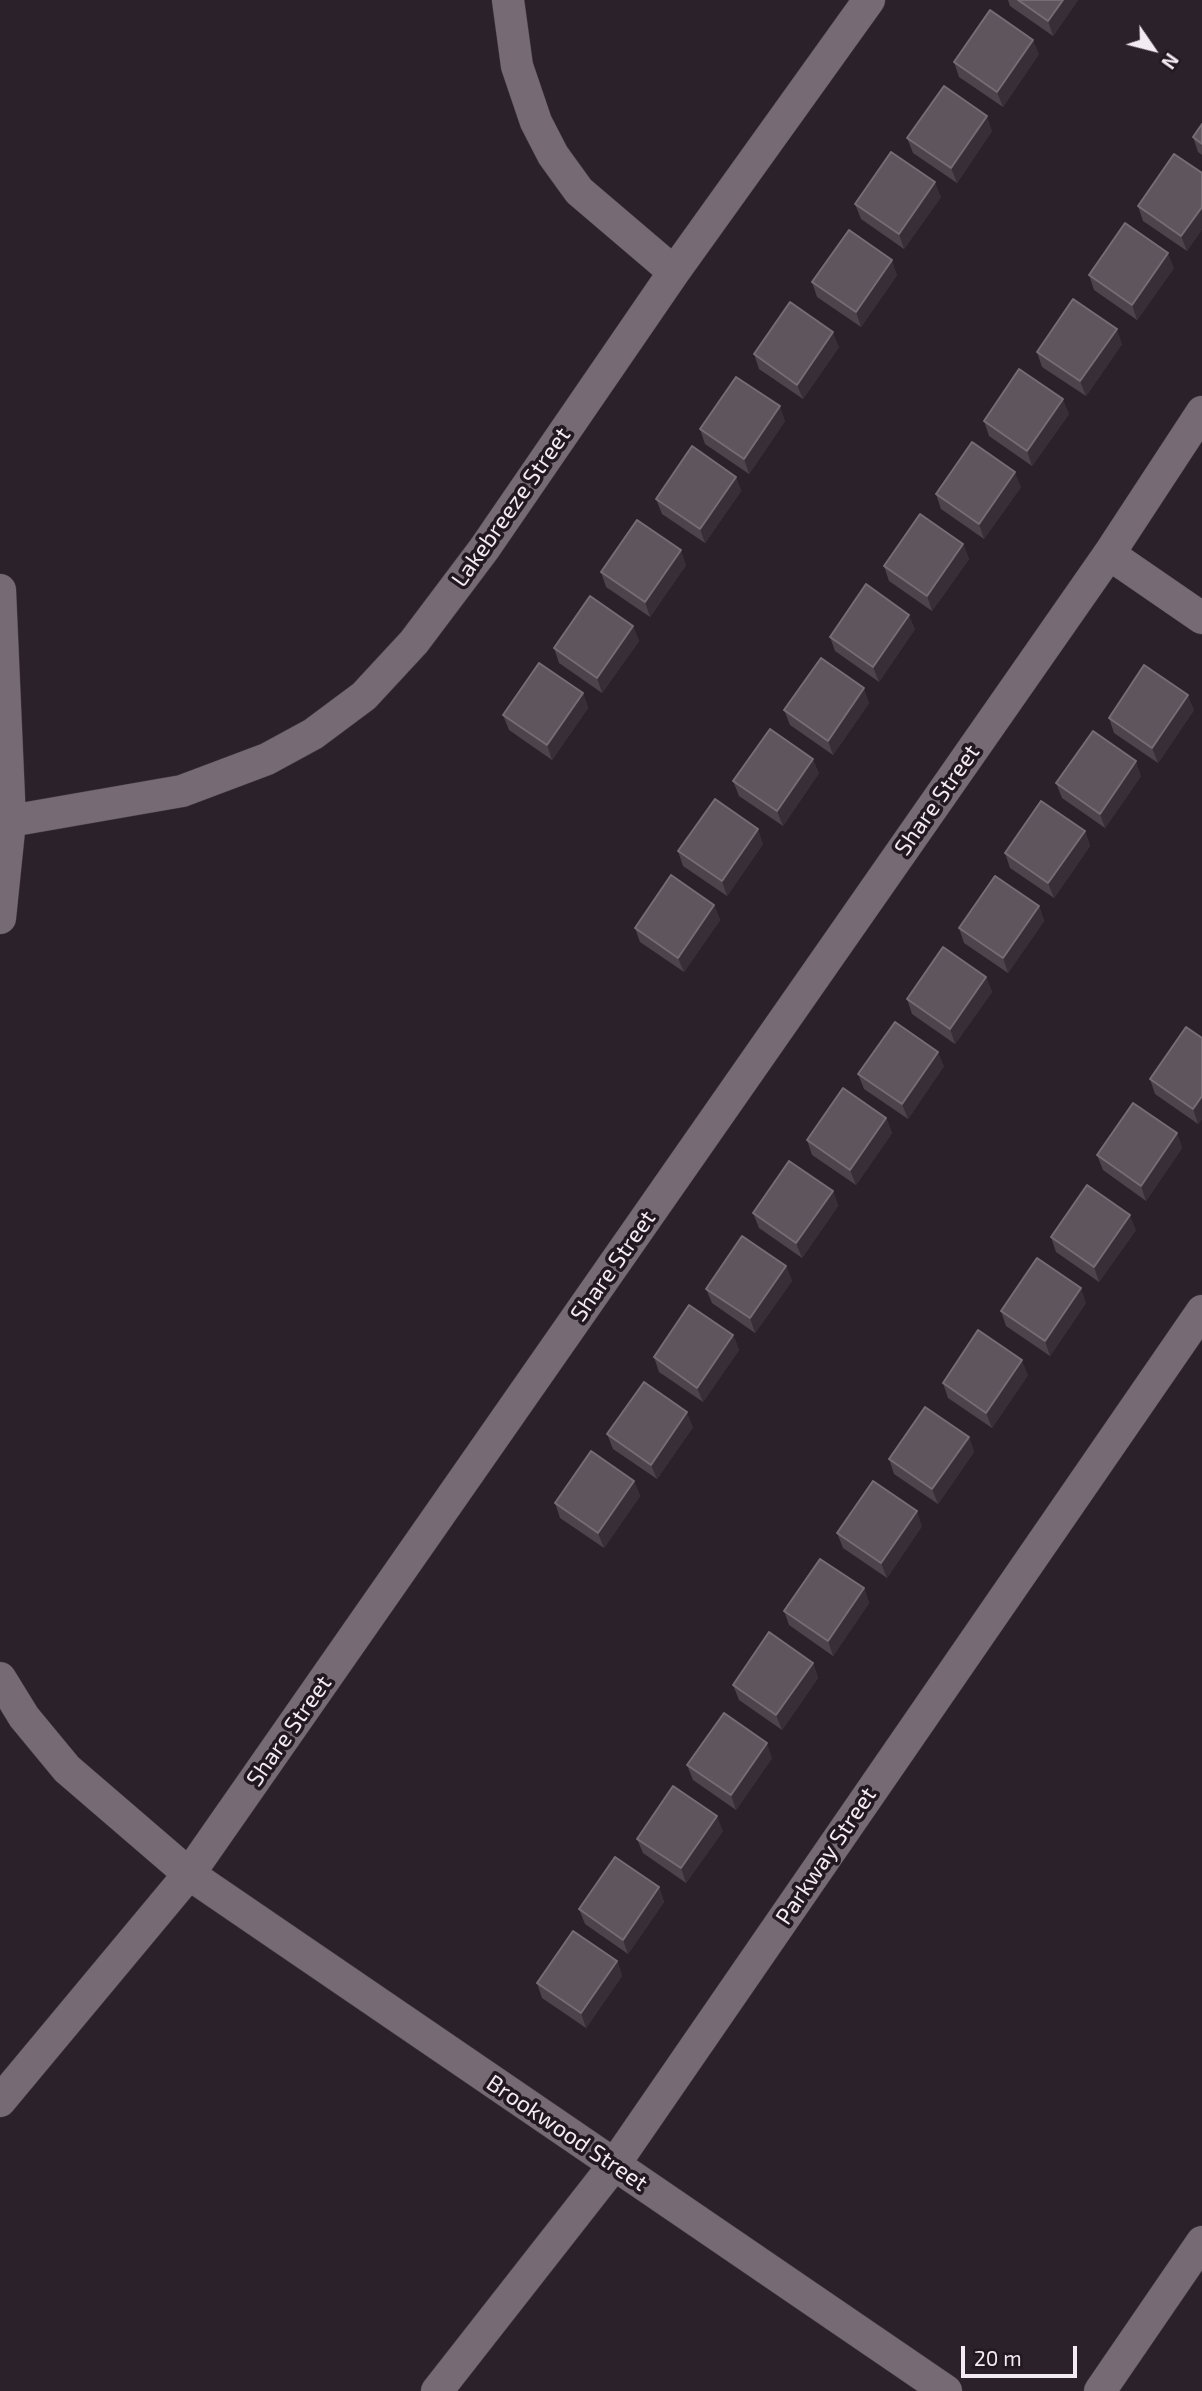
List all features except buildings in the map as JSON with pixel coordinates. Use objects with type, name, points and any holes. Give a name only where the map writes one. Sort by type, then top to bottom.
[{"type":"street","points":[[508,0],[517,66],[536,122],[553,155],[579,191],[674,272]]},
{"type":"street","name":"Lakebreeze Street","points":[[10,821],[182,791],[267,759],[313,734],[365,696],[414,642],[484,549],[674,272],[869,0]]},
{"type":"street","name":"Share Street","points":[[0,2101],[189,1874],[1109,554],[1202,412]]},
{"type":"street","points":[[1109,554],[1202,618]]},
{"type":"street","points":[[0,590],[10,821],[0,918]]},
{"type":"street","name":"Parkway Street","points":[[438,2391],[614,2165],[1202,1311]]},
{"type":"street","name":"Brookwood Street","points":[[0,1678],[24,1717],[67,1769],[189,1874],[946,2391]]},
{"type":"street","points":[[1100,2391],[1202,2242]]}]
